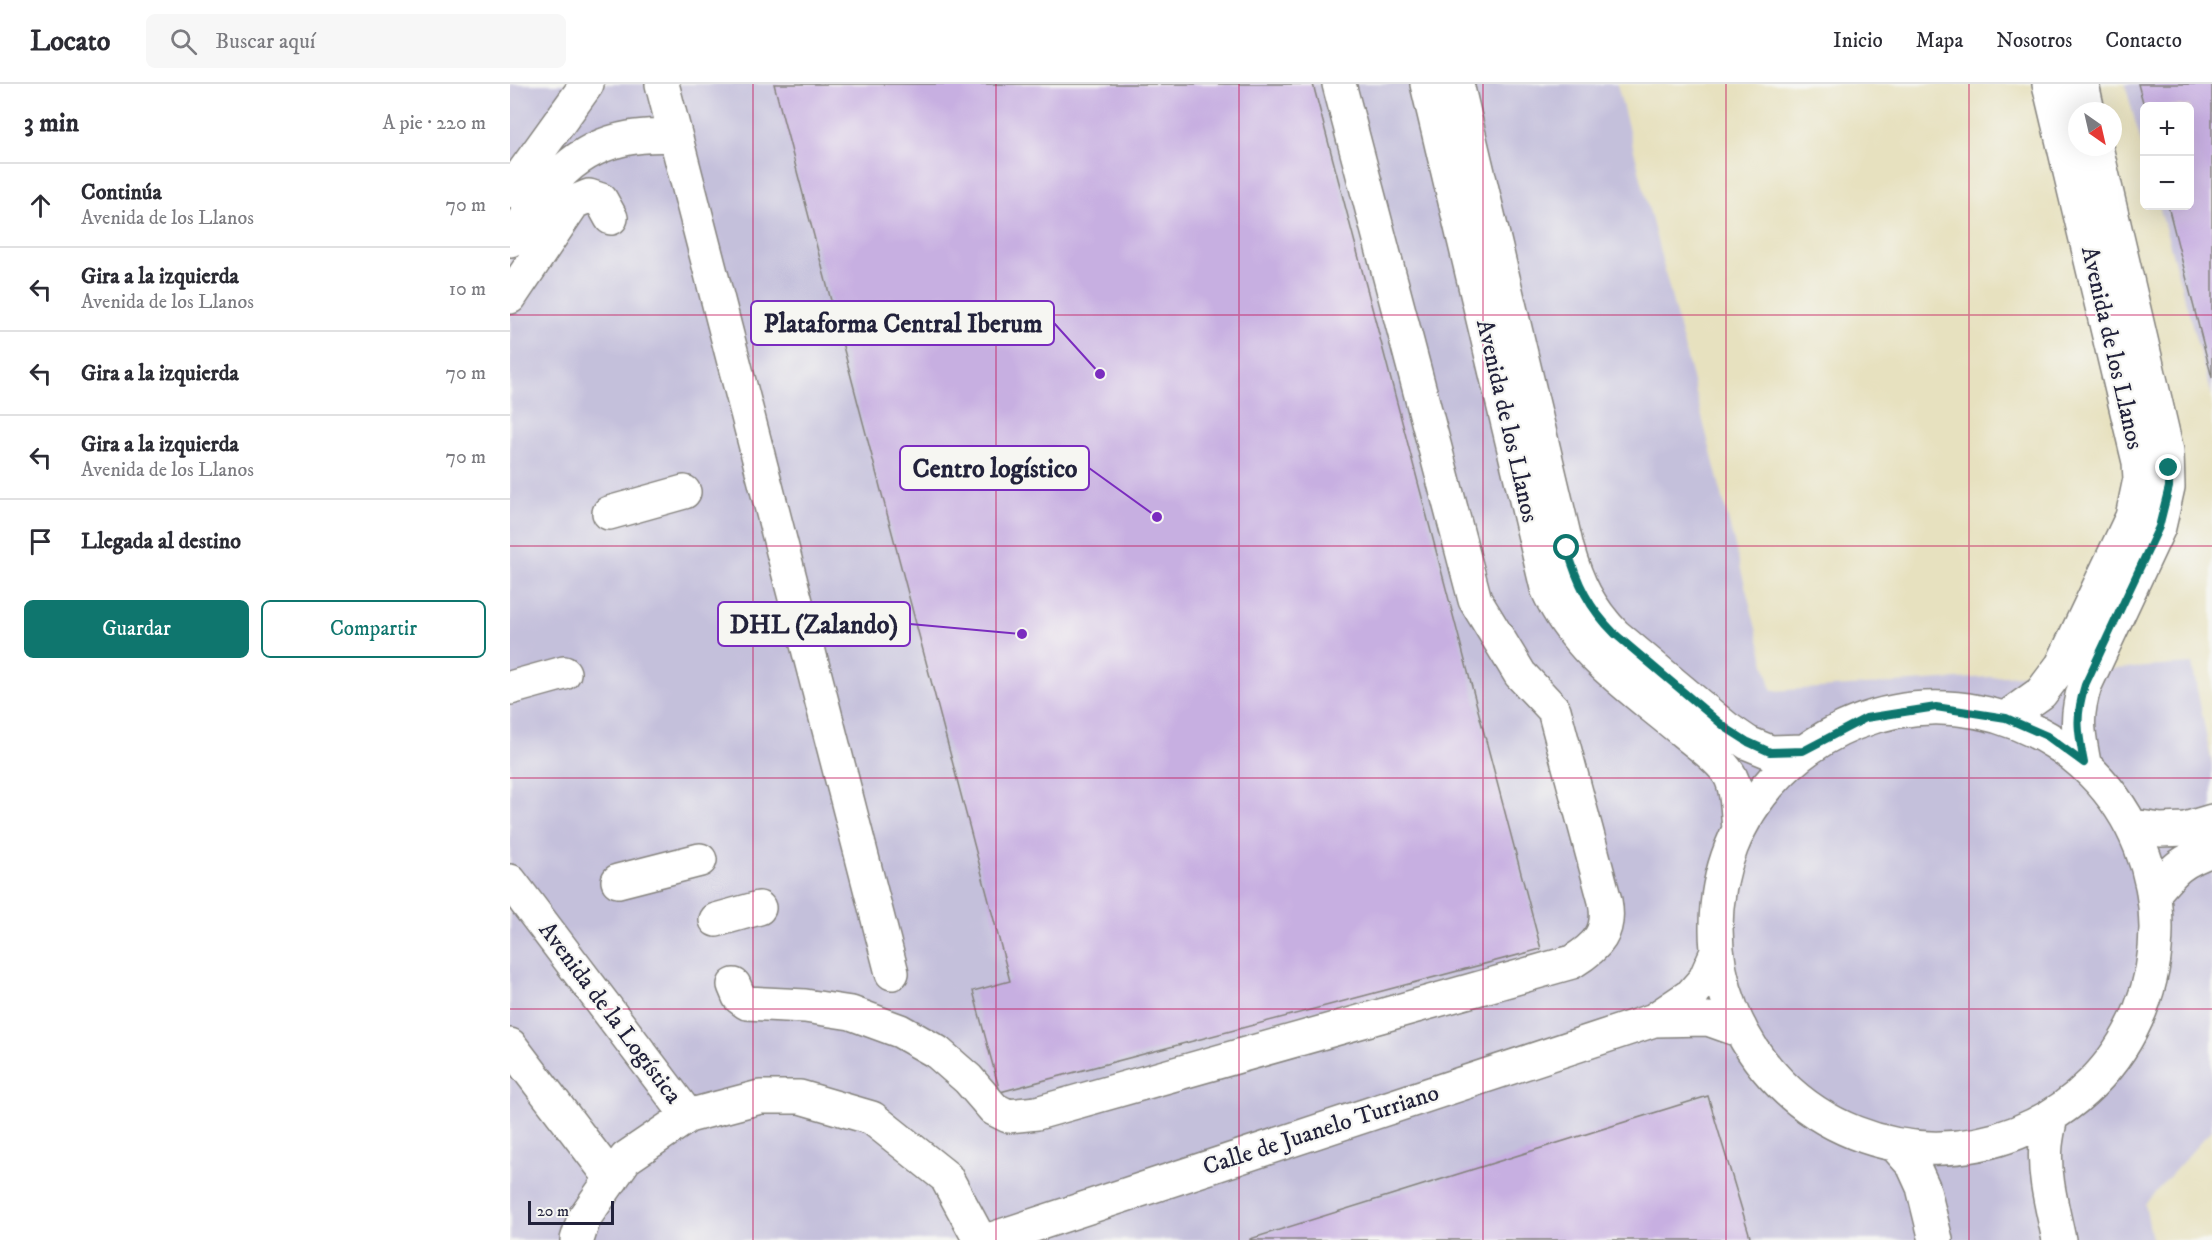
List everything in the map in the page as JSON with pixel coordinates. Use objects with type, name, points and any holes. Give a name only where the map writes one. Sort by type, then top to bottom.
[{"type":"street","points":[[510,191],[587,84]]},
{"type":"street","points":[[562,118],[609,84]]},
{"type":"street","points":[[662,84],[892,973]]},
{"type":"street","points":[[734,985],[739,997],[747,1002],[805,1006],[851,1013],[900,1031],[937,1052],[968,1079],[994,1109],[1008,1116],[1037,1113],[1572,962],[1591,950],[1603,934],[1608,916],[1605,901],[1554,710],[1520,674],[1475,600],[1339,84]]},
{"type":"street","name":"Avenida de los Llanos","points":[[1427,84],[1547,588],[1556,610],[1574,636],[1587,649],[1709,753],[1730,774],[1736,794],[1739,828]]},
{"type":"street","name":"Avenida de los Llanos","points":[[1457,84],[1567,548],[1575,574],[1587,600],[1598,617],[1615,634],[1726,728],[1770,752],[1803,751]]},
{"type":"street","name":"Avenida de los Llanos","points":[[2006,718],[2041,693],[2061,665],[2132,518],[2140,479],[2139,462],[2049,84]]},
{"type":"street","points":[[2082,84],[2086,102]]},
{"type":"street","points":[[510,240],[550,182],[574,161],[603,144],[675,135]]},
{"type":"street","name":"Avenida de los Llanos","points":[[2084,763],[2078,729],[2078,707],[2085,685],[2159,527],[2169,487],[2167,451],[2098,156]]},
{"type":"street","points":[[510,297],[574,202],[589,196],[601,200],[611,218]]},
{"type":"street","points":[[609,513],[684,492]]},
{"type":"street","points":[[510,688],[564,673]]},
{"type":"street","points":[[1936,707],[2006,718],[2047,736],[2084,763],[2111,792],[2133,826],[2154,893],[2155,958],[2136,1021],[2101,1075],[2051,1117],[2002,1139],[1949,1149],[1895,1145],[1832,1124],[1787,1091],[1779,1084],[1739,1030],[1724,994],[1716,954],[1718,890],[1739,828],[1766,786],[1803,751],[1866,718],[1936,707]]},
{"type":"street","points":[[2133,826],[2185,830],[2212,821]]},
{"type":"street","points":[[2154,893],[2175,867],[2212,850]]},
{"type":"street","points":[[618,881],[700,860]]},
{"type":"street","name":"Avenida de la Logística","points":[[510,881],[688,1116]]},
{"type":"street","points":[[716,920],[759,908]]},
{"type":"street","name":"Calle de Juanelo Turriano","points":[[989,1240],[1654,1020],[1691,995],[1705,978],[1716,954]]},
{"type":"street","name":"Calle de Juanelo Turriano","points":[[1654,1020],[1707,1019],[1739,1030]]},
{"type":"street","points":[[510,1045],[612,1179]]},
{"type":"street","points":[[577,1240],[584,1218],[626,1158],[688,1116],[760,1097],[800,1097],[872,1118],[946,1177],[980,1240]]},
{"type":"street","points":[[2051,1117],[2046,1161],[2050,1198],[2059,1240]]},
{"type":"street","points":[[1895,1145],[1913,1165],[1923,1187],[1936,1240]]},
{"type":"shaded area","points":[[510,84],[1617,84],[1772,691],[2192,664],[2212,764],[2212,1129],[2145,1204],[2152,1240],[510,1240]]},
{"type":"shaded area","points":[[2125,84],[2212,84],[2212,397],[2160,210],[2194,210],[2194,102],[2140,102],[2140,139]]},
{"type":"building","points":[[774,84],[1313,84],[1541,949],[1000,1092],[973,991],[1010,981]]},
{"type":"building","points":[[2138,84],[2212,84],[2212,378],[2169,210],[2194,210],[2194,102],[2143,102]]},
{"type":"building","points":[[1708,1096],[1751,1240],[1250,1240],[1250,1239]]},
{"type":"place","name":"Plataforma Central Iberum","points":[[1100,374]]},
{"type":"place","name":"Centro logístico","points":[[1157,517]]},
{"type":"place","name":"DHL (Zalando)","points":[[1022,634]]},
{"type":"route","points":[[1567,548],[1575,574],[1598,617],[1726,728],[1770,752],[1803,751],[1866,718],[1936,707],[2006,718],[2047,736],[2084,763],[2078,729],[2078,707],[2085,685],[2159,527],[2169,487],[2169,468]]}]
